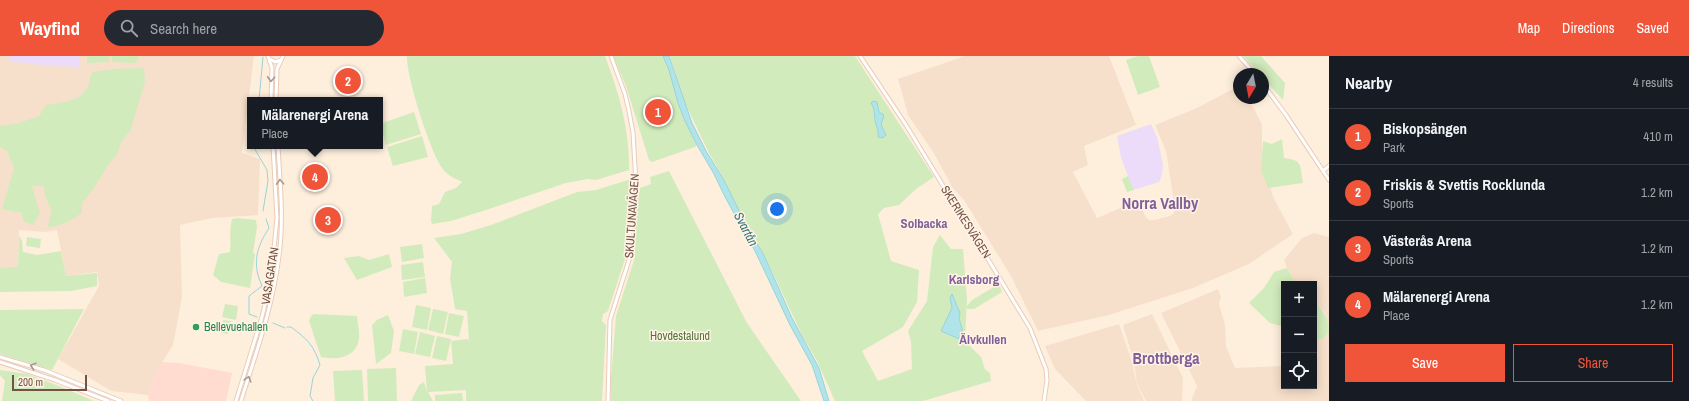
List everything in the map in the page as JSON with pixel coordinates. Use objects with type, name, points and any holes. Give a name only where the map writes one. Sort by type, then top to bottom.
[{"type":"street","points":[[276,97],[277,69],[284,56]]},
{"type":"street","name":"SKULTUNAVÄGEN","points":[[608,401],[610,321],[629,260],[630,230],[634,209],[636,183],[633,139],[629,111],[625,94],[611,56]]},
{"type":"street","name":"SKERIKESVÄGEN","points":[[860,56],[906,125],[1030,328],[1046,369],[1047,380],[1043,400]]},
{"type":"street","points":[[1239,56],[1250,68]]},
{"type":"street","points":[[269,57],[275,62],[281,60]]},
{"type":"street","points":[[269,57],[272,72],[271,97]]},
{"type":"street","points":[[1269,92],[1324,170],[1329,180]]},
{"type":"street","name":"VASAGATAN","points":[[236,401],[265,307],[272,272],[278,218],[273,149]]},
{"type":"street","name":"VASAGATAN","points":[[241,401],[270,307],[277,275],[282,218],[278,149]]},
{"type":"street","points":[[1324,170],[1329,166]]},
{"type":"street","points":[[0,357],[44,370],[121,401]]},
{"type":"street","points":[[0,362],[55,380],[108,401]]},
{"type":"shaded area","points":[[0,56],[254,56],[249,97],[247,97],[247,113],[242,153],[260,159],[258,215],[212,218],[180,225],[182,297],[173,345],[154,376],[148,395],[111,391],[58,359],[99,286],[97,272],[66,276],[57,230],[45,232],[19,230],[18,268],[0,268]]},
{"type":"shaded area","points":[[12,56],[79,56],[79,67],[49,66],[8,61]]},
{"type":"shaded area","points":[[965,56],[1109,56],[1136,125],[1084,146],[1088,165],[1073,172],[1097,218],[1139,200],[1145,216],[1149,220],[1170,216],[1174,213],[1175,209],[1166,151],[1155,125],[1197,108],[1233,90],[1233,104],[1251,104],[1262,124],[1262,157],[1273,197],[1293,234],[1249,264],[1193,288],[1109,315],[1038,331],[1011,276],[964,200],[952,187],[935,155],[908,115],[898,79]]},
{"type":"shaded area","points":[[1151,124],[1157,137],[1163,165],[1162,175],[1159,182],[1133,190],[1121,157],[1117,136]]},
{"type":"shaded area","points":[[1314,233],[1329,237],[1329,329],[1325,313],[1317,304],[1317,281],[1294,281],[1284,260],[1302,238]]},
{"type":"shaded area","points":[[1218,289],[1221,297],[1219,304],[1225,325],[1226,346],[1235,368],[1281,366],[1281,389],[1317,389],[1317,340],[1323,339],[1329,332],[1329,401],[1191,401],[1197,386],[1161,313]]},
{"type":"shaded area","points":[[1152,314],[1183,378],[1182,401],[1146,401],[1137,384],[1134,362],[1123,325]]},
{"type":"shaded area","points":[[1119,324],[1132,362],[1137,385],[1144,401],[1086,401],[1055,369],[1045,346]]},
{"type":"shaded area","points":[[162,362],[179,363],[232,373],[226,401],[149,401],[148,395],[154,376]]},
{"type":"green space","points":[[87,56],[109,56],[110,62],[87,63]]},
{"type":"green space","points":[[112,56],[139,56],[136,63],[112,62]]},
{"type":"green space","points":[[407,56],[605,56],[623,112],[628,141],[629,170],[596,180],[588,179],[566,183],[451,221],[432,224],[432,206],[439,204],[445,192],[456,188],[462,182],[451,176],[442,168],[431,146],[414,96]]},
{"type":"green space","points":[[613,56],[663,56],[669,70],[678,103],[697,145],[695,147],[652,162],[649,160],[626,86]]},
{"type":"green space","points":[[670,56],[855,56],[934,177],[916,189],[899,205],[884,208],[878,214],[891,261],[919,270],[917,302],[903,327],[862,351],[878,381],[912,369],[911,342],[908,331],[927,301],[933,247],[940,235],[951,249],[963,249],[967,300],[965,341],[981,357],[985,369],[990,373],[991,381],[923,401],[835,401],[763,252],[740,213],[685,103]]},
{"type":"green space","points":[[1138,56],[1149,56],[1160,87],[1138,95],[1126,60]]},
{"type":"green space","points":[[1243,56],[1261,56],[1285,83],[1283,100],[1269,85],[1269,68],[1254,68]]},
{"type":"green space","points":[[144,68],[145,81],[131,129],[121,143],[117,154],[82,203],[82,213],[66,223],[48,227],[51,209],[45,196],[44,186],[32,186],[40,213],[33,225],[23,221],[22,213],[2,209],[14,168],[7,151],[0,147],[0,126],[19,123],[39,116],[46,105],[75,99],[85,92],[93,72],[113,69]]},
{"type":"green space","points":[[414,112],[421,134],[386,145],[383,134],[383,123]]},
{"type":"green space","points":[[422,136],[428,157],[393,166],[387,147]]},
{"type":"green space","points":[[1282,139],[1284,158],[1295,160],[1300,164],[1303,183],[1268,188],[1261,170],[1263,141],[1272,144]]},
{"type":"green space","name":"Hovdestalund","points":[[669,171],[747,323],[801,401],[611,401],[611,378],[616,316],[635,257],[634,228],[640,188],[651,184],[650,177]]},
{"type":"green space","points":[[1128,176],[1134,190],[1127,192],[1122,179]]},
{"type":"green space","points":[[631,179],[632,206],[625,234],[626,256],[608,311],[603,314],[602,321],[606,325],[602,401],[466,401],[466,390],[428,392],[433,401],[411,401],[419,385],[424,382],[427,392],[425,366],[453,364],[451,341],[468,339],[469,341],[467,311],[455,309],[450,278],[452,262],[434,238],[461,234],[491,225],[577,192],[596,190]]},
{"type":"green space","points":[[237,218],[256,220],[257,227],[253,253],[255,254],[250,288],[221,282],[213,275],[219,254],[230,252],[231,223],[232,219]]},
{"type":"green space","points":[[19,236],[22,240],[23,252],[37,255],[61,251],[66,276],[97,273],[97,286],[71,291],[0,292],[0,268],[18,267]]},
{"type":"green space","points":[[27,237],[41,239],[40,248],[26,246]]},
{"type":"green space","points":[[422,244],[424,258],[402,262],[400,247]]},
{"type":"green space","points":[[389,254],[392,267],[357,280],[344,258],[359,256],[369,260]]},
{"type":"green space","points":[[423,262],[425,277],[402,280],[401,265]]},
{"type":"green space","points":[[1287,268],[1294,281],[1281,281],[1281,326],[1270,323],[1249,303],[1264,288],[1274,272]]},
{"type":"green space","points":[[425,278],[427,293],[404,297],[403,282]]},
{"type":"green space","points":[[999,284],[1002,292],[974,309],[967,309],[967,306],[972,300]]},
{"type":"green space","points":[[225,304],[238,306],[236,320],[222,317]]},
{"type":"green space","points":[[1317,304],[1323,311],[1328,323],[1329,332],[1323,339],[1317,340]]},
{"type":"green space","points":[[416,305],[431,308],[427,330],[412,327]]},
{"type":"green space","points":[[84,309],[52,370],[0,354],[0,310]]},
{"type":"green space","points":[[433,309],[448,312],[443,334],[428,330]]},
{"type":"green space","points":[[449,313],[464,316],[459,337],[445,334]]},
{"type":"green space","points":[[314,314],[357,316],[359,340],[357,347],[353,352],[342,357],[321,357],[309,321],[311,316]]},
{"type":"green space","points":[[388,315],[394,331],[391,353],[376,364],[372,325],[377,320]]},
{"type":"green space","points":[[223,320],[231,321],[228,334],[221,333]]},
{"type":"green space","points":[[403,329],[418,332],[414,354],[399,351]]},
{"type":"green space","points":[[420,332],[435,336],[430,357],[415,354]]},
{"type":"green space","points":[[437,336],[451,339],[446,361],[432,358]]},
{"type":"green space","points":[[396,368],[397,401],[368,401],[367,369]]},
{"type":"green space","points":[[0,370],[27,374],[94,401],[2,401],[5,381],[0,375]]},
{"type":"green space","points":[[362,370],[364,401],[335,401],[333,371]]},
{"type":"green space","points":[[462,393],[463,401],[435,401],[435,395]]},
{"type":"water","name":"Svartån","points":[[663,56],[669,56],[692,123],[706,151],[724,180],[748,229],[763,253],[792,318],[819,368],[829,401],[824,401],[812,365],[790,325],[755,251],[685,121]]},
{"type":"water","points":[[873,101],[877,102],[879,112],[884,115],[881,125],[886,135],[882,138],[878,137],[874,109],[871,103]]},
{"type":"water","points":[[952,294],[960,313],[959,318],[964,337],[962,340],[941,331],[952,308],[950,298]]},
{"type":"waterway","points":[[259,97],[263,57]]},
{"type":"waterway","points":[[255,149],[267,170],[268,181],[263,211]]},
{"type":"waterway","points":[[257,317],[249,314],[249,296],[262,286],[256,263],[258,249],[269,228],[266,219]]},
{"type":"waterway","points":[[273,323],[285,328]]},
{"type":"waterway","points":[[287,327],[291,327],[306,339],[318,358],[320,365],[313,378],[310,396],[313,401]]},
{"type":"place","name":"Friskis & Svettis Rocklunda","points":[[348,81]]},
{"type":"place","name":"Biskopsängen","points":[[658,112]]},
{"type":"place","name":"Mälarenergi Arena","points":[[315,177]]},
{"type":"place","name":"Västerås Arena","points":[[328,220]]},
{"type":"place","name":"Bellevuehallen","points":[[196,327]]},
{"type":"district","name":"Norra Vallby","points":[[1160,203]]},
{"type":"district","name":"Solbacka","points":[[924,223]]},
{"type":"district","name":"Karlsborg","points":[[974,279]]},
{"type":"district","name":"Älvkullen","points":[[983,339]]},
{"type":"district","name":"Brottberga","points":[[1166,358]]}]
